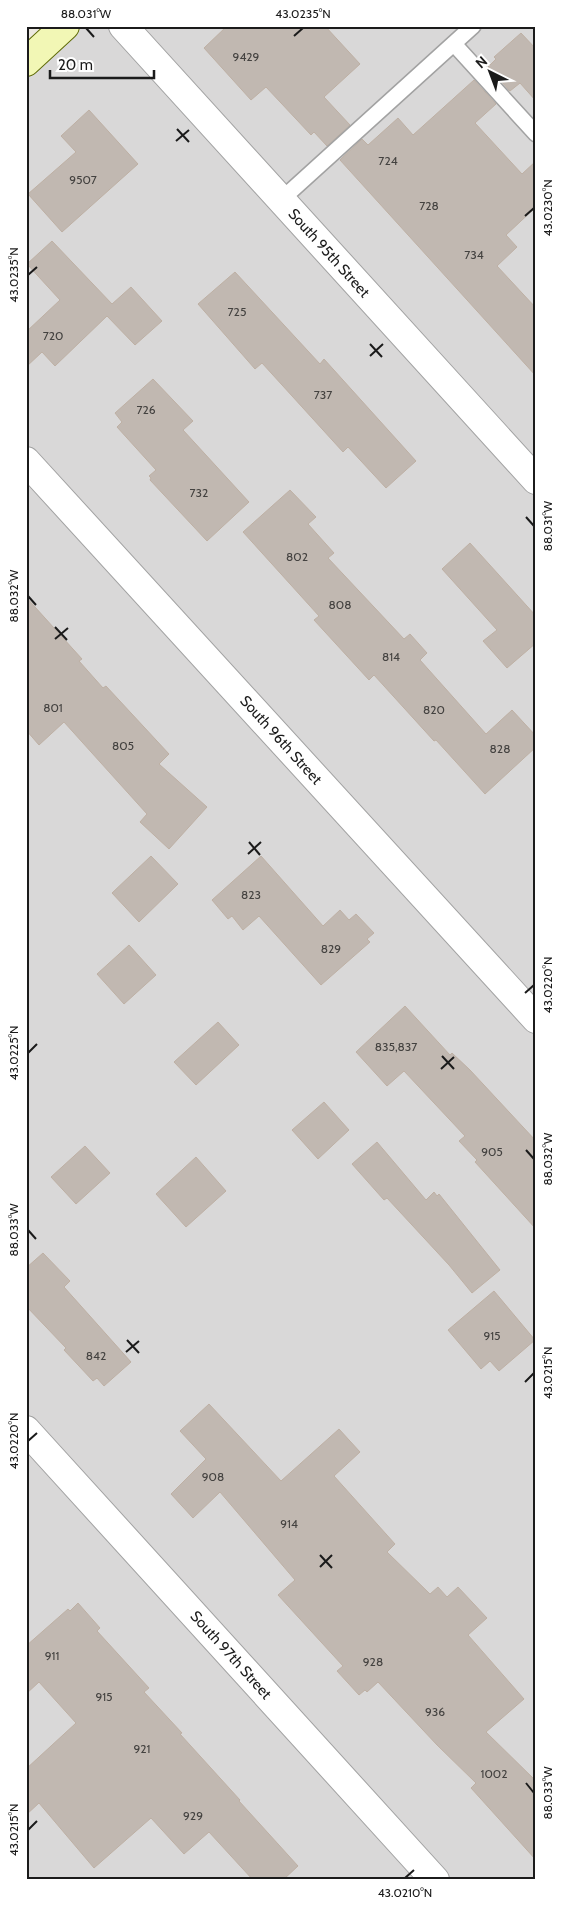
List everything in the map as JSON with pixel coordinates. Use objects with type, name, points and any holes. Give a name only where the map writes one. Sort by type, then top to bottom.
[{"type":"street","points":[[26,62],[65,26]]},
{"type":"street","name":"South 95th Street","points":[[123,26],[536,480]]},
{"type":"street","name":"South 96th Street","points":[[26,461],[536,1019]]},
{"type":"street","name":"South 97th Street","points":[[26,1430],[435,1880]]},
{"type":"lane","points":[[281,200],[473,26]]},
{"type":"lane","points":[[454,44],[536,134]]},
{"type":"shaded area","points":[[62,26],[536,26],[536,1880],[26,1880],[26,59]]},
{"type":"building","points":[[227,26],[325,26],[360,64],[324,97],[350,125],[327,146],[314,132],[311,135],[266,87],[251,100],[204,48]]},
{"type":"building","points":[[521,33],[536,49],[536,101],[520,83],[510,91],[488,67],[496,59],[494,57]]},
{"type":"building","points":[[474,80],[496,104],[475,123],[522,174],[536,161],[536,207],[506,235],[517,247],[497,266],[536,308],[536,376],[340,160],[362,139],[368,145],[398,118],[413,135]]},
{"type":"building","points":[[89,110],[138,164],[62,232],[28,194],[76,152],[61,136]]},
{"type":"building","points":[[52,241],[112,304],[131,287],[162,321],[135,345],[107,316],[55,366],[42,352],[26,367],[26,332],[60,300],[27,264]]},
{"type":"building","points":[[235,272],[320,364],[324,359],[416,461],[386,488],[348,447],[343,452],[262,363],[255,369],[198,304]]},
{"type":"building","points":[[153,379],[193,421],[183,430],[249,502],[207,541],[150,480],[149,476],[156,470],[117,427],[122,422],[115,413]]},
{"type":"building","points":[[290,490],[316,517],[308,524],[334,553],[328,558],[404,639],[410,634],[427,653],[420,660],[486,734],[512,710],[536,736],[536,747],[485,794],[374,675],[369,680],[314,620],[319,616],[243,532]]},
{"type":"building","points":[[470,543],[536,616],[536,643],[507,668],[483,641],[497,630],[442,569]]},
{"type":"building","points":[[26,597],[82,659],[79,661],[103,688],[106,686],[169,754],[159,764],[207,807],[169,849],[140,822],[147,814],[64,722],[39,745],[26,730]]},
{"type":"building","points":[[151,856],[178,884],[139,922],[112,893]]},
{"type":"building","points":[[261,856],[323,926],[340,910],[349,920],[356,914],[374,933],[367,939],[370,942],[321,985],[259,916],[243,930],[232,916],[228,919],[212,900]]},
{"type":"building","points":[[129,945],[156,975],[124,1004],[97,974]]},
{"type":"building","points":[[405,1006],[450,1055],[452,1053],[470,1070],[536,1141],[536,1229],[475,1162],[477,1160],[459,1141],[465,1136],[404,1071],[387,1086],[356,1052]]},
{"type":"building","points":[[218,1022],[239,1045],[196,1085],[174,1062]]},
{"type":"building","points":[[324,1102],[349,1130],[318,1159],[292,1130]]},
{"type":"building","points":[[377,1142],[426,1200],[434,1192],[437,1196],[439,1194],[500,1270],[472,1293],[449,1265],[387,1198],[384,1200],[352,1164]]},
{"type":"building","points":[[85,1146],[110,1173],[76,1204],[51,1177]]},
{"type":"building","points":[[196,1157],[226,1191],[186,1227],[156,1194]]},
{"type":"building","points":[[43,1253],[70,1281],[64,1287],[131,1362],[104,1386],[97,1378],[93,1381],[64,1350],[66,1348],[26,1306],[26,1268]]},
{"type":"building","points":[[494,1291],[535,1340],[499,1371],[490,1361],[481,1369],[448,1330]]},
{"type":"building","points":[[209,1404],[281,1481],[339,1429],[360,1452],[334,1476],[395,1544],[387,1552],[430,1594],[438,1587],[447,1597],[458,1587],[487,1618],[468,1635],[524,1699],[486,1732],[536,1781],[536,1860],[471,1788],[476,1783],[437,1745],[378,1682],[367,1692],[365,1690],[359,1695],[337,1671],[343,1666],[278,1595],[295,1580],[220,1492],[193,1518],[171,1494],[206,1459],[180,1431]]},
{"type":"building","points":[[78,1603],[100,1628],[97,1631],[149,1688],[144,1692],[298,1866],[283,1880],[253,1880],[209,1832],[184,1854],[151,1818],[94,1868],[39,1803],[26,1815],[26,1769],[76,1723],[39,1682],[26,1694],[26,1646],[68,1609],[70,1611]]}]
